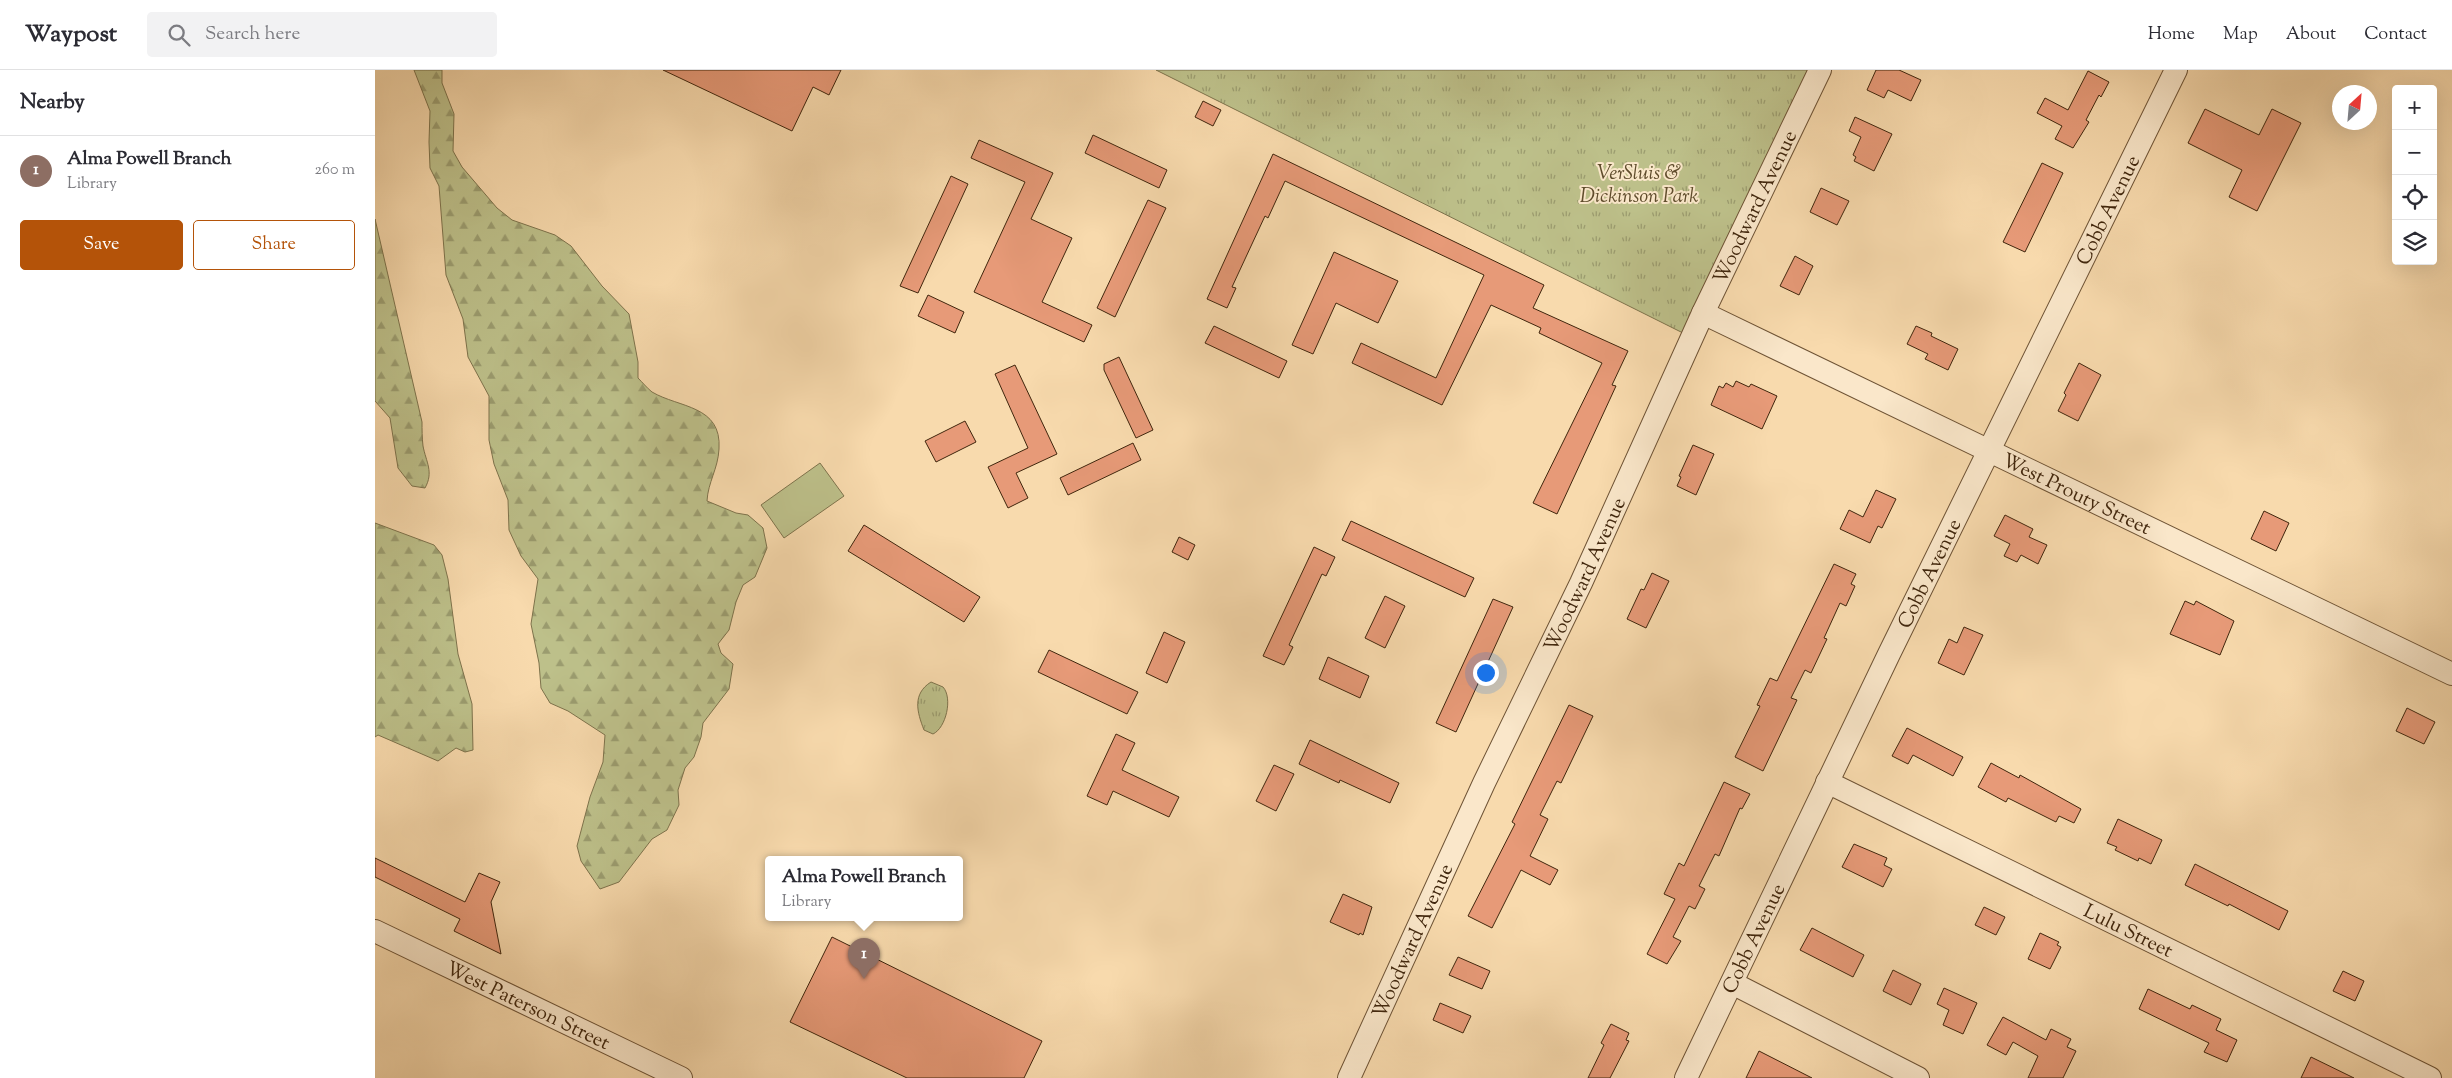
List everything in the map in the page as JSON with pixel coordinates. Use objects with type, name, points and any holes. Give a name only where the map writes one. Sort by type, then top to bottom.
[{"type":"street","name":"Woodward Avenue","points":[[1349,1078],[1484,783],[1581,583],[1703,312],[1820,70]]},
{"type":"street","name":"Cobb Avenue","points":[[1686,1078],[1827,782],[2176,70]]},
{"type":"street","name":"West Prouty Street","points":[[1703,312],[1989,452],[2452,674]]},
{"type":"street","name":"Lulu Street","points":[[1827,782],[2430,1078]]},
{"type":"street","name":"West Paterson Street","points":[[375,930],[681,1078]]},
{"type":"street","points":[[1732,984],[1918,1078]]},
{"type":"green space","points":[[414,70],[442,70],[442,83],[454,114],[453,151],[462,167],[497,208],[512,220],[555,235],[571,246],[602,286],[629,314],[638,362],[638,378],[652,392],[697,410],[714,424],[718,435],[719,449],[707,501],[736,513],[748,515],[763,528],[767,548],[755,577],[743,585],[736,602],[729,630],[718,644],[721,653],[733,664],[729,689],[703,723],[701,737],[694,757],[685,768],[678,790],[679,805],[667,830],[652,839],[619,882],[600,889],[581,861],[577,846],[590,797],[603,762],[605,735],[568,711],[550,703],[541,688],[539,663],[531,624],[538,579],[521,556],[509,530],[508,500],[494,464],[489,440],[489,396],[468,357],[463,319],[446,275],[439,186],[430,168],[430,111]]},
{"type":"green space","name":"VerSluis & Dickinson Park","points":[[1156,70],[1819,70],[1691,337]]},
{"type":"green space","points":[[375,219],[422,422],[423,446],[429,467],[429,477],[425,488],[412,486],[398,468],[390,418],[375,401]]},
{"type":"green space","points":[[820,463],[844,496],[784,538],[761,505]]},
{"type":"green space","points":[[375,523],[434,545],[442,555],[448,579],[458,654],[472,704],[473,750],[465,752],[456,748],[438,761],[378,735],[375,737]]},
{"type":"green space","points":[[931,682],[943,687],[946,692],[948,705],[945,719],[938,731],[933,734],[924,730],[918,710],[921,692]]},
{"type":"building","points":[[663,70],[841,70],[829,95],[813,87],[792,131]]},
{"type":"building","points":[[1876,70],[1899,70],[1921,80],[1911,101],[1888,90],[1884,98],[1867,90]]},
{"type":"building","points":[[2088,71],[2109,82],[2101,97],[2099,95],[2086,120],[2089,122],[2073,148],[2055,139],[2062,126],[2037,113],[2045,98],[2068,110]]},
{"type":"building","points":[[1203,101],[1221,110],[1213,126],[1195,117]]},
{"type":"building","points":[[2205,109],[2259,135],[2272,109],[2301,123],[2257,211],[2229,197],[2242,170],[2188,143]]},
{"type":"building","points":[[1855,117],[1892,134],[1874,171],[1854,161],[1856,157],[1853,155],[1861,137],[1849,131]]},
{"type":"building","points":[[1093,135],[1167,170],[1159,188],[1085,153]]},
{"type":"building","points":[[979,140],[1053,173],[1031,219],[1072,238],[1042,302],[1092,325],[1084,342],[974,292],[1025,182],[971,158]]},
{"type":"building","points":[[1273,154],[1544,285],[1533,308],[1628,351],[1612,385],[1616,386],[1557,514],[1533,503],[1602,363],[1539,333],[1541,328],[1491,305],[1442,405],[1352,363],[1361,343],[1436,378],[1484,275],[1285,181],[1268,218],[1265,216],[1232,287],[1236,288],[1227,308],[1207,299]]},
{"type":"building","points":[[2042,163],[2063,173],[2025,252],[2003,242]]},
{"type":"building","points":[[951,176],[968,184],[918,293],[900,286]]},
{"type":"building","points":[[1821,188],[1849,201],[1837,225],[1810,212]]},
{"type":"building","points":[[1148,200],[1166,208],[1115,317],[1097,308]]},
{"type":"building","points":[[1334,252],[1398,281],[1378,323],[1336,303],[1313,354],[1292,345]]},
{"type":"building","points":[[1795,256],[1813,266],[1799,295],[1780,286]]},
{"type":"building","points":[[928,295],[964,312],[955,333],[918,316]]},
{"type":"building","points":[[1214,326],[1287,361],[1279,378],[1205,343]]},
{"type":"building","points":[[1916,326],[1932,333],[1931,336],[1958,349],[1948,370],[1925,359],[1928,354],[1907,344]]},
{"type":"building","points":[[1119,357],[1153,430],[1136,438],[1104,370],[1104,364]]},
{"type":"building","points":[[2079,363],[2101,375],[2078,421],[2058,411],[2066,395],[2064,393]]},
{"type":"building","points":[[1015,365],[1057,454],[1016,473],[1028,498],[1008,508],[988,467],[1028,448],[995,374]]},
{"type":"building","points":[[1736,381],[1749,387],[1751,384],[1777,396],[1762,429],[1711,405],[1719,386],[1723,388],[1726,383],[1733,387]]},
{"type":"building","points":[[965,421],[976,442],[936,462],[925,441]]},
{"type":"building","points":[[1133,443],[1141,460],[1068,495],[1060,478]]},
{"type":"building","points":[[1693,445],[1714,454],[1696,495],[1677,486],[1681,477],[1679,476]]},
{"type":"building","points":[[1876,490],[1896,499],[1882,528],[1878,526],[1870,543],[1840,529],[1849,510],[1863,517]]},
{"type":"building","points":[[2264,511],[2289,523],[2276,551],[2251,539]]},
{"type":"building","points":[[2005,515],[2033,529],[2029,537],[2047,545],[2038,564],[2021,555],[2017,562],[2004,556],[2010,544],[1994,536]]},
{"type":"building","points":[[1351,521],[1474,578],[1465,597],[1342,540]]},
{"type":"building","points":[[864,525],[980,597],[964,622],[848,551]]},
{"type":"building","points":[[1179,537],[1195,545],[1188,560],[1172,552]]},
{"type":"building","points":[[1314,547],[1335,557],[1326,576],[1322,574],[1289,645],[1293,647],[1284,665],[1263,656]]},
{"type":"building","points":[[1834,564],[1856,574],[1851,584],[1855,586],[1846,606],[1840,603],[1824,638],[1827,639],[1811,673],[1805,670],[1791,698],[1797,700],[1763,771],[1735,757],[1760,706],[1757,705],[1770,678],[1777,681]]},
{"type":"building","points":[[1652,573],[1669,581],[1646,628],[1627,619],[1641,589],[1644,590]]},
{"type":"building","points":[[1385,596],[1405,606],[1385,648],[1365,638]]},
{"type":"building","points":[[1493,599],[1513,607],[1456,732],[1436,723]]},
{"type":"building","points":[[2185,601],[2194,605],[2196,601],[2234,621],[2220,655],[2170,634]]},
{"type":"building","points":[[1964,627],[1983,635],[1964,675],[1938,663],[1949,639],[1957,643]]},
{"type":"building","points":[[1164,632],[1185,642],[1167,683],[1146,673]]},
{"type":"building","points":[[1049,650],[1138,692],[1127,714],[1038,672]]},
{"type":"building","points":[[1328,657],[1369,676],[1360,698],[1319,679]]},
{"type":"building","points":[[1569,705],[1593,716],[1561,783],[1557,781],[1540,815],[1548,819],[1530,856],[1558,870],[1550,885],[1521,870],[1492,928],[1468,916],[1515,824],[1512,822]]},
{"type":"building","points":[[2407,708],[2435,722],[2424,744],[2396,731]]},
{"type":"building","points":[[1907,728],[1963,757],[1953,776],[1913,755],[1908,764],[1892,756]]},
{"type":"building","points":[[1116,734],[1135,743],[1122,770],[1179,797],[1169,817],[1113,791],[1107,805],[1087,796]]},
{"type":"building","points":[[1310,740],[1399,783],[1390,803],[1340,780],[1339,783],[1299,764]]},
{"type":"building","points":[[1991,763],[2019,778],[2020,775],[2081,809],[2074,823],[2059,816],[2056,822],[2008,798],[2006,802],[1978,787]]},
{"type":"building","points":[[1274,765],[1294,774],[1276,811],[1256,801]]},
{"type":"building","points":[[1724,782],[1750,794],[1742,809],[1740,808],[1719,856],[1715,854],[1699,886],[1705,889],[1695,909],[1689,906],[1673,937],[1681,941],[1667,964],[1647,954],[1675,899],[1664,894],[1679,863],[1684,866]]},
{"type":"building","points":[[2118,819],[2162,840],[2151,864],[2139,858],[2138,861],[2115,850],[2117,847],[2107,843]]},
{"type":"building","points":[[1854,844],[1887,858],[1884,865],[1892,869],[1883,887],[1842,867]]},
{"type":"building","points":[[375,858],[465,902],[479,873],[500,882],[491,902],[501,954],[454,931],[460,919],[375,877]]},
{"type":"building","points":[[2195,864],[2288,911],[2279,930],[2229,904],[2228,906],[2185,885]]},
{"type":"building","points":[[1343,894],[1372,907],[1363,935],[1330,922]]},
{"type":"building","points":[[1984,907],[2005,917],[1996,935],[1975,925]]},
{"type":"building","points":[[1812,928],[1864,955],[1853,977],[1800,950]]},
{"type":"building","points":[[2040,933],[2059,942],[2057,945],[2061,947],[2050,969],[2028,959]]},
{"type":"building","points":[[832,937],[1042,1041],[1024,1078],[907,1078],[790,1022]]},
{"type":"building","points":[[1458,957],[1490,971],[1482,989],[1449,975]]},
{"type":"building","points":[[1893,970],[1921,984],[1911,1005],[1883,991]]},
{"type":"building","points":[[2343,971],[2364,981],[2355,1001],[2333,991]]},
{"type":"building","points":[[1944,988],[1977,1003],[1963,1034],[1943,1025],[1949,1010],[1937,1004]]},
{"type":"building","points":[[2148,989],[2190,1009],[2192,1005],[2221,1019],[2216,1030],[2237,1040],[2227,1062],[2204,1052],[2209,1043],[2139,1009]]},
{"type":"building","points":[[1440,1003],[1471,1016],[1463,1033],[1433,1020]]},
{"type":"building","points":[[2003,1017],[2046,1040],[2051,1029],[2071,1039],[2067,1047],[2076,1051],[2063,1078],[2028,1078],[2038,1056],[2013,1042],[2006,1055],[1987,1045]]},
{"type":"building","points":[[1611,1024],[1629,1033],[1626,1040],[1629,1041],[1610,1078],[1588,1078],[1604,1045],[1601,1043]]},
{"type":"building","points":[[1759,1051],[1812,1078],[1746,1078]]},
{"type":"building","points":[[2311,1057],[2354,1078],[2301,1078]]},
{"type":"place","name":"Alma Powell Branch","points":[[864,979]]}]
